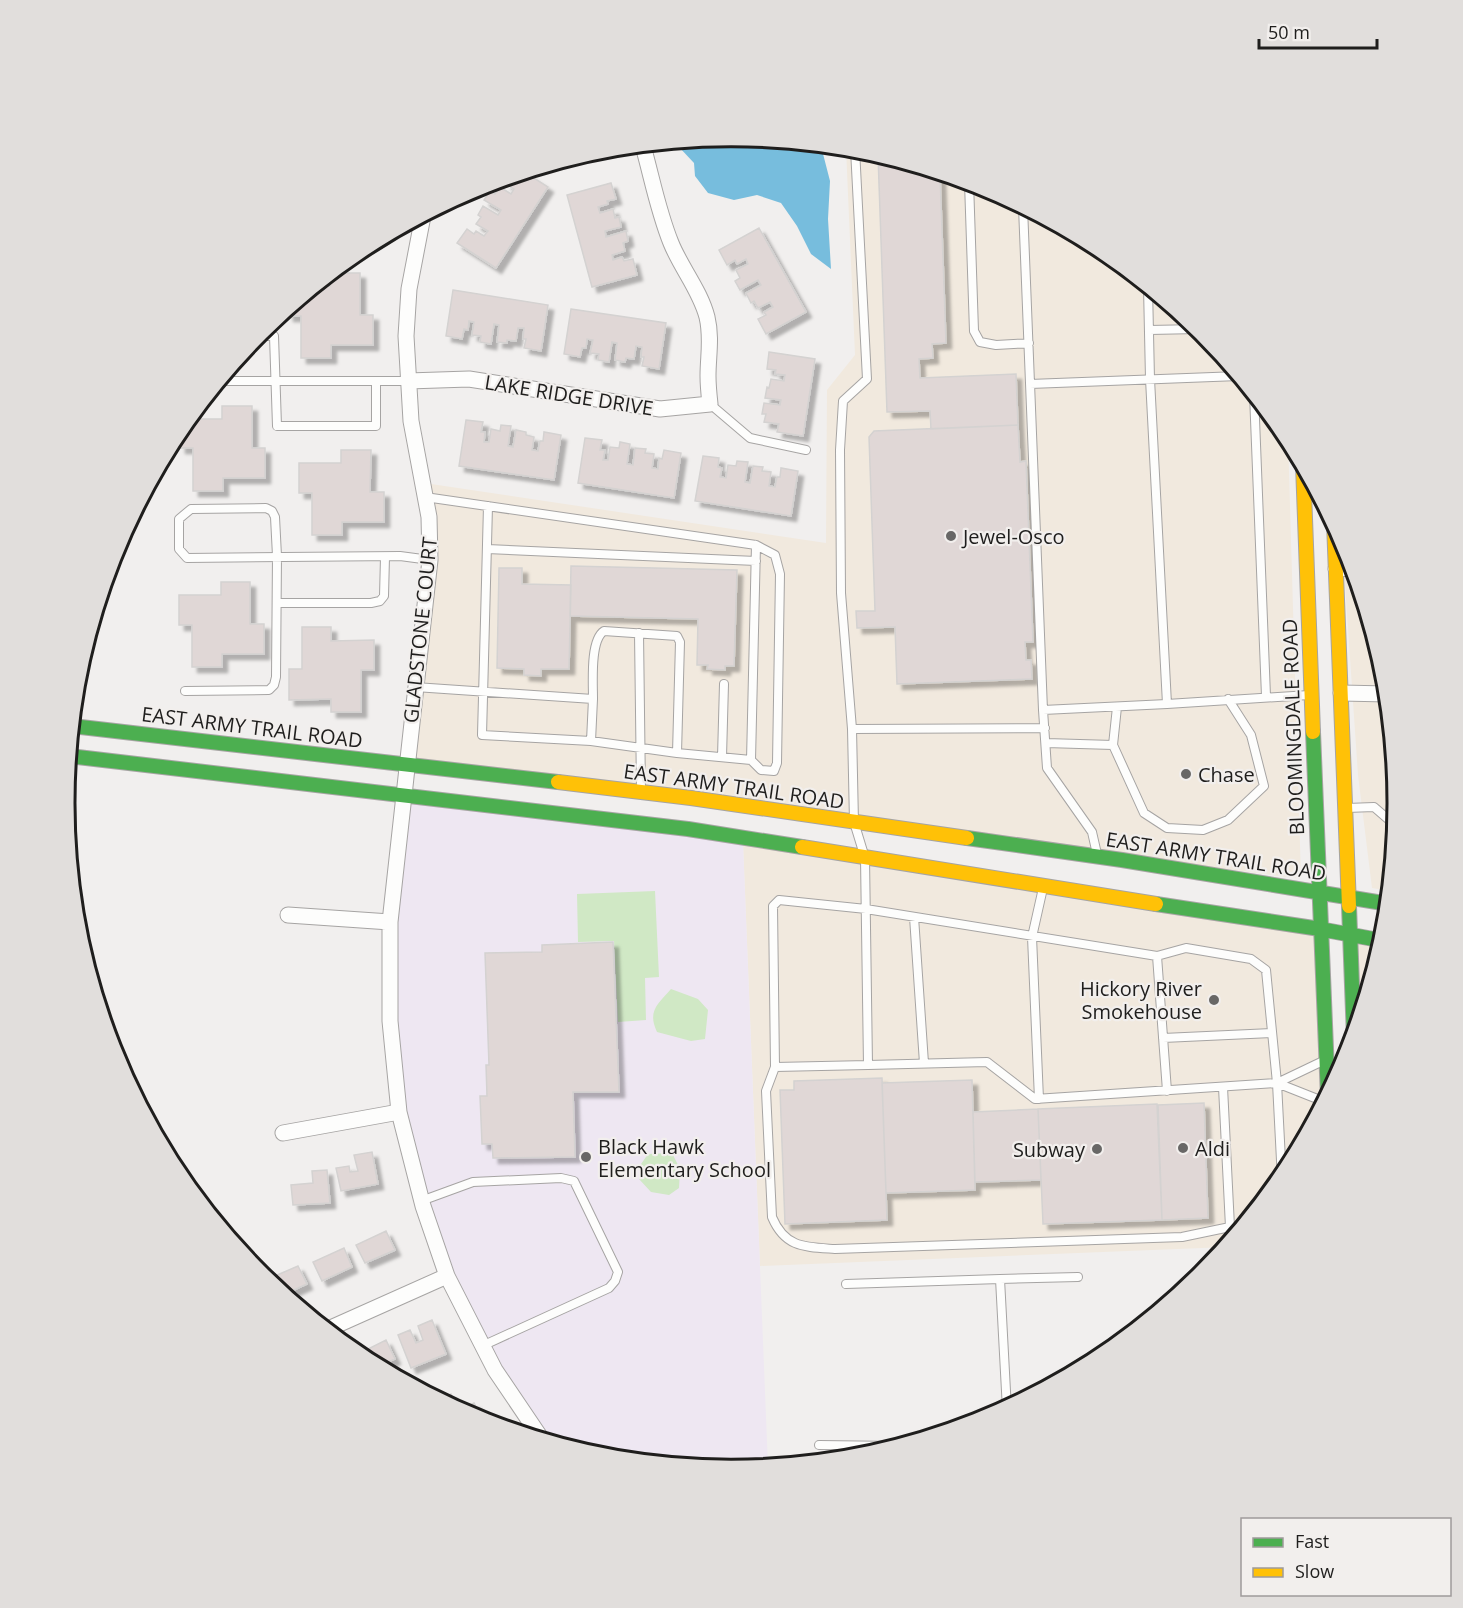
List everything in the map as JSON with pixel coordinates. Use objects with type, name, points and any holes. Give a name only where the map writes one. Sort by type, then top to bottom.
[{"type":"main road","name":"BLOOMINGDALE ROAD","points":[[1304,483],[1327,1079]]},
{"type":"main road","points":[[1336,549],[1353,1015]]},
{"type":"main road","name":"EAST ARMY TRAIL ROAD","points":[[80,727],[641,793],[1097,857],[1380,902]]},
{"type":"main road","points":[[76,757],[688,829],[1374,938]]},
{"type":"street","points":[[645,153],[661,217],[670,242],[679,263],[697,293],[707,318],[711,351],[708,376],[710,404]]},
{"type":"street","name":"GLADSTONE COURT","points":[[421,225],[409,289],[406,336],[411,421],[430,525],[430,560],[390,922],[390,1021],[399,1112],[421,1201],[447,1276],[495,1370],[530,1429]]},
{"type":"street","name":"LAKE RIDGE DRIVE","points":[[408,381],[469,379],[660,409],[710,404]]},
{"type":"street","points":[[1336,569],[1344,569]]},
{"type":"street","points":[[1341,693],[1378,694]]},
{"type":"street","points":[[288,915],[390,922]]},
{"type":"street","points":[[283,1133],[399,1112]]},
{"type":"street","points":[[334,1326],[447,1276]]},
{"type":"lane","points":[[856,159],[867,379],[843,401],[840,450],[841,593],[852,729],[854,822],[865,858],[868,1065]]},
{"type":"lane","points":[[969,192],[974,331],[980,342],[996,345],[1029,343]]},
{"type":"lane","points":[[1023,216],[1047,768],[1092,832],[1097,857]]},
{"type":"lane","points":[[1148,297],[1150,379],[1167,704]]},
{"type":"lane","points":[[1149,330],[1185,329]]},
{"type":"lane","points":[[271,336],[274,336],[277,426],[376,426],[376,382]]},
{"type":"lane","points":[[1030,384],[1229,376]]},
{"type":"lane","points":[[230,381],[408,381]]},
{"type":"lane","points":[[710,404],[750,438],[806,450]]},
{"type":"lane","points":[[1255,408],[1266,696]]},
{"type":"lane","points":[[425,497],[756,545],[775,555],[780,574],[777,764],[774,771],[761,770],[752,760],[756,545]]},
{"type":"lane","points":[[488,506],[482,735],[591,741],[677,753],[752,760]]},
{"type":"lane","points":[[185,691],[269,690],[274,685],[276,677],[277,556],[275,517],[272,511],[266,508],[191,509],[179,519],[179,549],[187,558],[277,556],[400,556],[430,560]]},
{"type":"lane","points":[[487,549],[756,561]]},
{"type":"lane","points":[[277,603],[371,603],[380,601],[384,596],[385,557]]},
{"type":"lane","points":[[591,741],[596,643],[599,634],[604,631],[676,636],[680,642],[677,753]]},
{"type":"lane","points":[[639,633],[641,793]]},
{"type":"lane","points":[[722,758],[724,684]]},
{"type":"lane","points":[[415,687],[592,699]]},
{"type":"lane","points":[[1043,710],[1312,695]]},
{"type":"lane","points":[[1118,707],[1113,745],[1144,813],[1167,828],[1203,830],[1228,820],[1264,786],[1251,735],[1228,699]]},
{"type":"lane","points":[[852,729],[1046,728]]},
{"type":"lane","points":[[1046,743],[1113,745]]},
{"type":"lane","points":[[1346,808],[1374,807],[1388,819]]},
{"type":"lane","points":[[1039,1099],[1032,937],[1043,886]]},
{"type":"lane","points":[[1233,1227],[1182,1237],[1042,1242],[835,1249],[791,1242],[778,1232],[772,1217],[766,1091],[775,1067],[773,906],[778,900],[866,909],[1156,956],[1186,948],[1251,959],[1266,970],[1277,1083],[1281,1162]]},
{"type":"lane","points":[[914,917],[924,1063]]},
{"type":"lane","points":[[1156,956],[1167,1090]]},
{"type":"lane","points":[[1163,1038],[1272,1033]]},
{"type":"lane","points":[[775,1067],[987,1062],[1035,1099],[1039,1099],[1277,1083],[1326,1060]]},
{"type":"lane","points":[[1277,1083],[1317,1099]]},
{"type":"lane","points":[[1223,1087],[1230,1227]]},
{"type":"lane","points":[[421,1201],[473,1182],[561,1178],[574,1181],[618,1272],[609,1288],[482,1346]]},
{"type":"lane","points":[[846,1284],[1078,1277]]},
{"type":"lane","points":[[1000,1280],[1006,1400]]},
{"type":"lane","points":[[819,1445],[870,1446]]},
{"type":"shaded area","points":[[846,158],[943,182],[983,197],[1060,235],[1131,283],[1164,310],[1225,371],[1252,404],[1289,458],[1301,879],[416,759],[437,554],[431,484],[826,543],[827,390],[855,355]]},
{"type":"shaded area","points":[[1344,569],[1366,634],[1382,718],[1387,761],[1388,804],[1387,847],[1382,890],[1372,888],[1358,775]]},
{"type":"shaded area","name":"Black Hawk Elementary School","points":[[409,801],[743,843],[768,1459],[689,1459],[646,1455],[562,1438],[545,1433],[539,1426],[497,1361],[457,1283],[428,1201],[404,1112],[396,1024],[397,922]]},
{"type":"shaded area","points":[[743,843],[1323,936],[1328,1076],[1300,1132],[1277,1169],[1252,1204],[1215,1247],[760,1266]]},
{"type":"shaded area","points":[[1357,942],[1372,944],[1358,998]]},
{"type":"green space","points":[[655,891],[659,977],[645,978],[646,1020],[618,1022],[614,941],[578,942],[577,894]]},
{"type":"green space","points":[[671,989],[698,999],[708,1010],[705,1039],[691,1041],[657,1032],[653,1019],[655,1008]]},
{"type":"green space","points":[[672,1153],[680,1169],[679,1188],[669,1195],[651,1192],[639,1179],[639,1167],[648,1154]]},
{"type":"water","points":[[732,147],[823,154],[830,181],[828,219],[831,269],[811,254],[797,226],[781,203],[757,195],[734,200],[708,193],[695,176],[694,163],[682,150]]},
{"type":"building","points":[[878,164],[940,181],[946,343],[932,344],[933,358],[919,359],[920,378],[1016,374],[1018,425],[931,429],[930,411],[887,412]]},
{"type":"building","points":[[534,178],[548,187],[496,268],[457,243],[467,229],[474,234],[476,231],[484,236],[488,231],[476,224],[481,217],[478,215],[483,206],[498,215],[501,210],[484,200],[488,194],[495,194],[502,189],[511,194],[514,189],[509,186]]},
{"type":"building","points":[[611,183],[616,199],[607,201],[608,204],[598,207],[600,213],[613,209],[615,218],[619,217],[621,227],[605,231],[606,237],[626,231],[628,241],[623,243],[625,251],[612,255],[613,260],[622,257],[624,261],[633,259],[637,275],[592,287],[567,195]]},
{"type":"building","points":[[759,228],[806,312],[766,334],[758,319],[766,315],[764,312],[773,307],[770,302],[758,308],[754,301],[751,303],[746,293],[761,285],[758,280],[740,290],[735,281],[740,278],[736,270],[748,264],[746,259],[737,264],[735,260],[727,265],[719,250]]},
{"type":"building","points":[[346,273],[360,273],[360,315],[373,315],[373,345],[331,345],[331,358],[301,358],[301,316],[293,316]]},
{"type":"building","points":[[453,290],[548,305],[541,351],[524,348],[526,339],[523,339],[524,328],[518,328],[516,341],[507,340],[507,343],[497,342],[499,325],[494,324],[491,344],[480,342],[481,336],[472,335],[474,322],[469,321],[468,330],[464,329],[462,339],[446,336]]},
{"type":"building","points":[[571,309],[666,323],[659,369],[642,366],[644,357],[641,357],[642,347],[636,346],[634,359],[626,358],[625,362],[615,360],[617,343],[612,342],[609,362],[598,360],[599,354],[590,353],[593,340],[587,339],[586,348],[582,348],[580,357],[564,354]]},
{"type":"building","points":[[769,352],[815,359],[803,436],[777,432],[779,424],[764,422],[766,414],[762,414],[764,403],[780,405],[781,400],[765,398],[767,387],[769,388],[771,379],[784,381],[785,375],[775,374],[776,370],[767,369]]},
{"type":"building","points":[[222,406],[252,406],[252,448],[265,448],[265,478],[223,478],[223,491],[193,491],[193,448],[180,448],[200,419],[222,419]]},
{"type":"building","points":[[466,420],[483,422],[481,432],[485,432],[484,442],[489,442],[491,429],[500,431],[501,425],[511,426],[508,446],[513,447],[516,430],[534,437],[532,450],[538,451],[544,432],[561,435],[554,480],[459,466]]},
{"type":"building","name":"Jewel-Osco","points":[[1018,425],[1020,462],[1026,461],[1033,642],[1025,642],[1026,660],[1031,660],[1032,679],[897,684],[895,627],[857,628],[856,611],[875,611],[869,437],[874,431]]},
{"type":"building","points":[[585,438],[602,440],[600,450],[605,450],[603,460],[608,460],[610,447],[619,448],[620,442],[630,444],[627,464],[633,465],[635,448],[646,449],[645,453],[654,454],[652,468],[658,469],[659,458],[662,459],[664,450],[681,453],[674,498],[578,483]]},
{"type":"building","points":[[341,450],[371,450],[370,492],[384,492],[384,522],[342,522],[342,535],[312,535],[312,493],[299,493],[299,463],[341,463]]},
{"type":"building","points":[[703,456],[719,458],[718,467],[722,468],[720,477],[726,478],[728,465],[736,466],[737,461],[748,462],[745,482],[750,483],[753,466],[763,467],[762,471],[771,472],[769,486],[775,487],[781,468],[798,471],[791,516],[695,501]]},
{"type":"building","points":[[571,566],[737,570],[734,666],[725,666],[725,670],[707,669],[708,665],[697,665],[698,619],[570,616]]},
{"type":"building","points":[[499,568],[522,568],[522,584],[571,585],[569,669],[541,669],[541,676],[524,675],[524,669],[497,668]]},
{"type":"building","points":[[221,582],[250,582],[250,624],[264,624],[264,654],[222,654],[222,667],[192,667],[192,625],[179,625],[179,595],[221,595]]},
{"type":"building","points":[[302,627],[331,627],[331,641],[374,640],[374,670],[361,670],[361,712],[331,712],[331,699],[289,700],[289,669],[302,669]]},
{"type":"building","points":[[613,942],[619,1092],[573,1092],[575,1157],[493,1158],[492,1144],[482,1144],[480,1096],[487,1096],[486,1065],[489,1065],[485,953],[542,952],[542,945]]},
{"type":"building","points":[[882,1078],[887,1220],[785,1224],[780,1090],[794,1090],[794,1081]]},
{"type":"building","points":[[972,1080],[975,1190],[886,1193],[882,1083]]},
{"type":"building","points":[[1204,1103],[1208,1218],[1162,1220],[1158,1105]]},
{"type":"building","points":[[1157,1104],[1162,1220],[1043,1224],[1038,1109]]},
{"type":"building","points":[[1038,1109],[1041,1180],[975,1182],[973,1112]]},
{"type":"building","points":[[372,1152],[378,1184],[341,1191],[336,1168],[349,1166],[350,1172],[358,1171],[354,1155]]},
{"type":"building","points":[[327,1170],[330,1203],[293,1205],[291,1185],[313,1183],[312,1171]]},
{"type":"building","points":[[386,1231],[395,1250],[365,1263],[356,1245]]},
{"type":"building","points":[[344,1248],[352,1267],[322,1281],[313,1262]]},
{"type":"building","points":[[298,1266],[307,1284],[292,1291],[275,1276]]},
{"type":"building","points":[[432,1320],[446,1354],[411,1368],[398,1335],[410,1330],[416,1343],[423,1340],[418,1326]]},
{"type":"building","points":[[386,1340],[395,1359],[387,1363],[367,1350]]},
{"type":"building","points":[[474,1403],[478,1410],[468,1406]]},
{"type":"traffic: fast","points":[[80,727],[558,782]]},
{"type":"traffic: fast","points":[[1313,732],[1327,1078]]},
{"type":"traffic: fast","points":[[76,757],[688,829],[802,847]]},
{"type":"traffic: fast","points":[[967,838],[1122,860],[1380,903]]},
{"type":"traffic: fast","points":[[1156,904],[1373,939]]},
{"type":"traffic: fast","points":[[1349,906],[1353,1015]]},
{"type":"traffic: slow","points":[[1304,483],[1313,732]]},
{"type":"traffic: slow","points":[[1335,546],[1349,906]]},
{"type":"traffic: slow","points":[[558,782],[691,798],[967,838]]},
{"type":"traffic: slow","points":[[802,847],[1156,904]]},
{"type":"place","name":"Jewel-Osco","points":[[951,536]]},
{"type":"place","name":"Chase","points":[[1186,774]]},
{"type":"place","name":"Hickory River Smokehouse","points":[[1214,1000]]},
{"type":"place","name":"Aldi","points":[[1183,1148]]},
{"type":"place","name":"Subway","points":[[1097,1149]]},
{"type":"place","name":"Black Hawk Elementary School","points":[[586,1157]]}]
